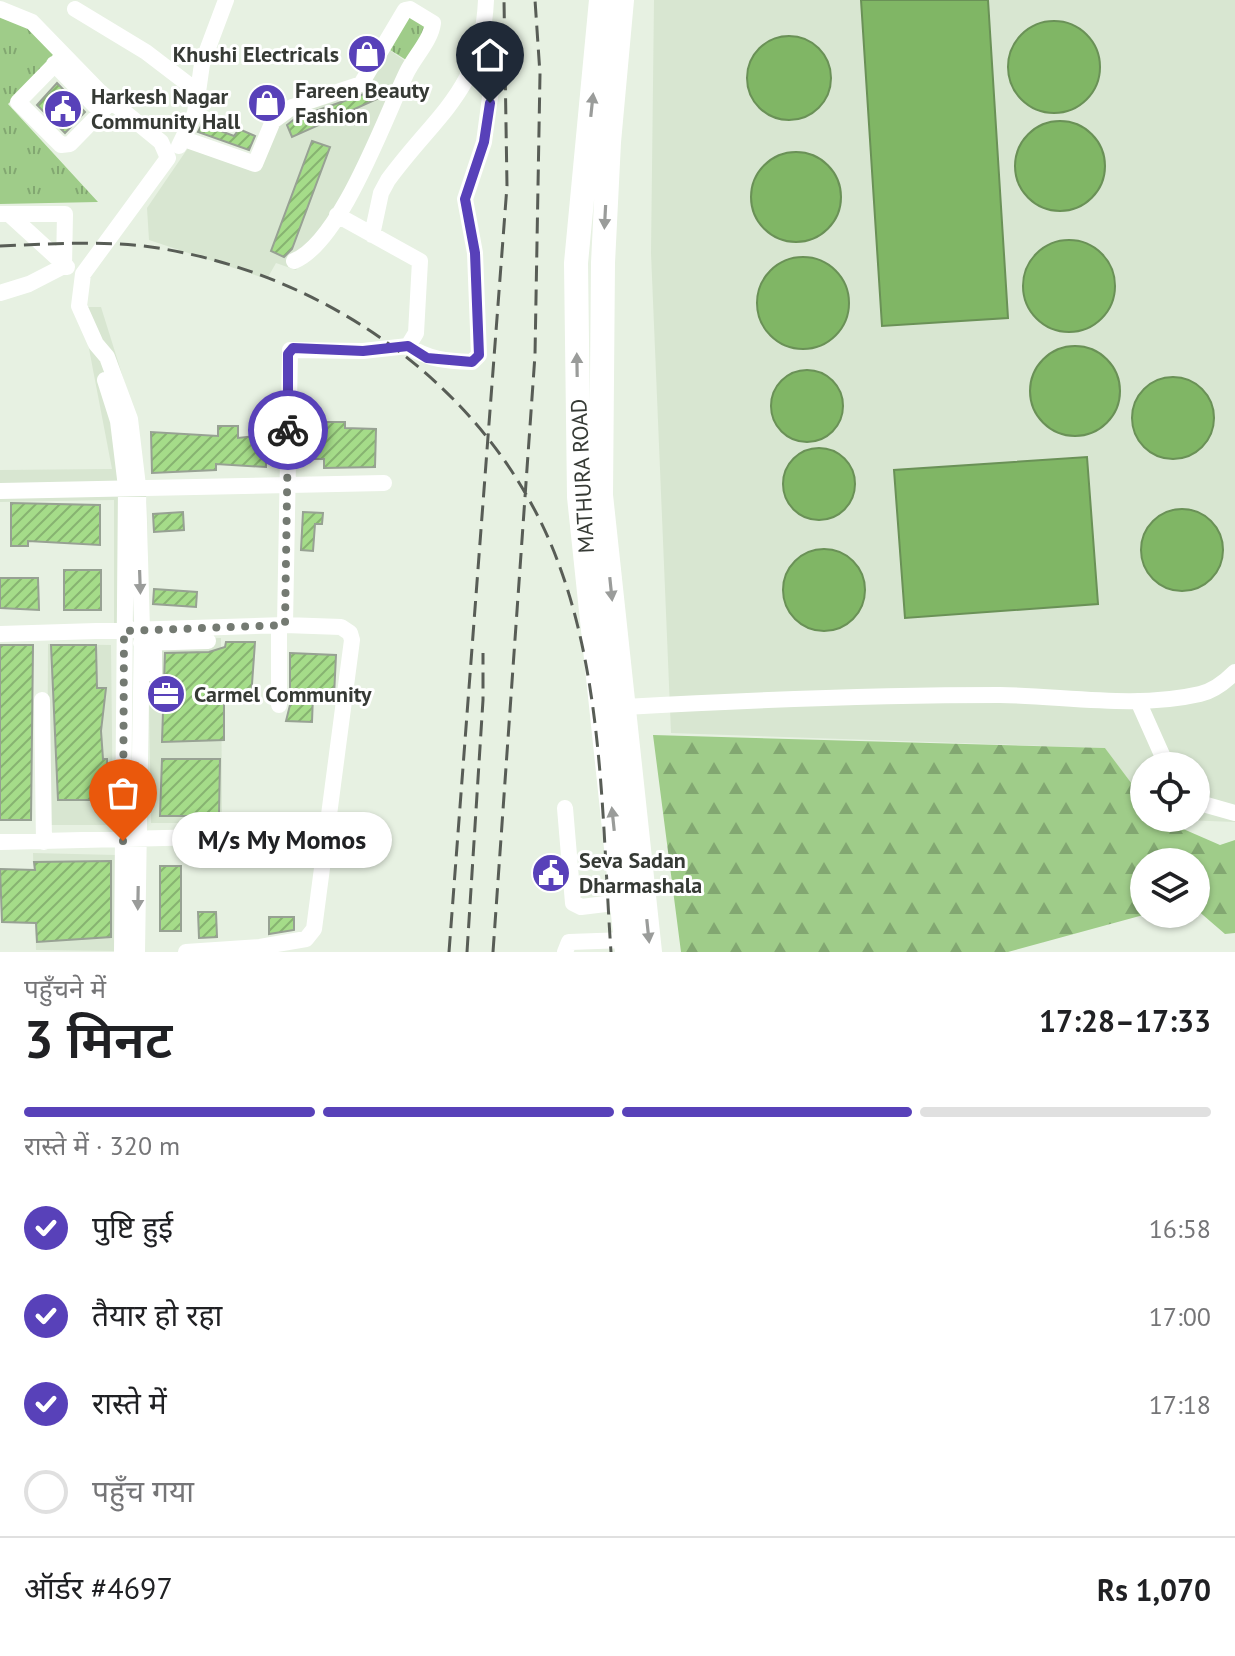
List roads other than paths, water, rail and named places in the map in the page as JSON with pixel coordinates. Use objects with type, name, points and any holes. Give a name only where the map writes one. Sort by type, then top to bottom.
[{"type":"highway","name":"MATHURA ROAD","points":[[601,0],[576,263],[579,497],[627,946]]},
{"type":"highway","name":"MATHURA ROAD","points":[[622,0],[609,142],[603,263],[601,495],[650,952]]},
{"type":"street","points":[[154,674],[146,639],[132,487],[118,421],[96,344],[79,306],[83,274],[184,139],[195,113],[202,64],[226,0]]},
{"type":"street","points":[[372,235],[381,193],[388,180],[465,85],[480,47],[486,0]]},
{"type":"street","points":[[0,9],[29,20],[58,60],[106,107],[161,142],[168,158]]},
{"type":"street","points":[[75,9],[146,52],[197,91]]},
{"type":"street","points":[[184,139],[255,164],[273,121],[292,107],[361,84],[404,11],[410,9],[434,26],[406,74],[364,173],[337,215],[307,252],[294,261]]},
{"type":"street","points":[[58,60],[20,97],[19,106],[64,146],[106,107]]},
{"type":"street","points":[[279,705],[290,350],[363,351],[408,346],[427,358],[472,362],[479,355],[475,253],[465,199],[487,130],[493,75]]},
{"type":"street","points":[[4,214],[64,266],[83,274]]},
{"type":"street","points":[[4,214],[65,214],[64,266]]},
{"type":"street","points":[[337,215],[420,261],[416,333],[408,346]]},
{"type":"street","points":[[0,293],[29,284],[64,266]]},
{"type":"street","points":[[0,491],[286,482],[384,483]]},
{"type":"street","points":[[132,487],[124,631],[137,952]]},
{"type":"street","points":[[146,639],[282,626],[341,627],[350,633],[352,640],[311,934],[306,939],[260,947],[186,952]]},
{"type":"street","points":[[0,634],[124,631],[146,639],[208,641]]},
{"type":"street","points":[[122,952],[146,639]]},
{"type":"street","points":[[625,707],[897,695],[1043,695],[1138,701],[1201,694],[1217,688],[1235,672]]},
{"type":"street","points":[[42,700],[44,842]]},
{"type":"street","points":[[1138,701],[1161,752]]},
{"type":"street","points":[[1210,806],[1235,813]]},
{"type":"street","points":[[565,808],[573,903],[581,907],[622,902]]},
{"type":"street","points":[[0,842],[326,834]]},
{"type":"street","points":[[565,952],[569,942],[627,946]]},
{"type":"railway","points":[[449,952],[507,186],[504,0]]},
{"type":"railway","points":[[493,952],[535,355],[540,74],[535,0]]},
{"type":"railway","points":[[0,246],[99,243],[158,248],[223,263],[285,285],[345,315],[400,352],[450,396],[494,446],[530,501],[558,562],[584,656],[598,755],[611,952]]},
{"type":"railway","points":[[467,952],[483,700],[483,653]]},
{"type":"place","name":"Khushi Electricals","points":[[367,54]]},
{"type":"place","name":"Fareen Beauty Fashion","points":[[267,103]]},
{"type":"place","name":"Harkesh Nagar Community Hall","points":[[63,109]]},
{"type":"place","name":"Carmel Community","points":[[166,694]]},
{"type":"place","name":"M/s My Momos","points":[[123,841]]},
{"type":"place","name":"Seva Sadan Dharmashala","points":[[551,873]]}]
